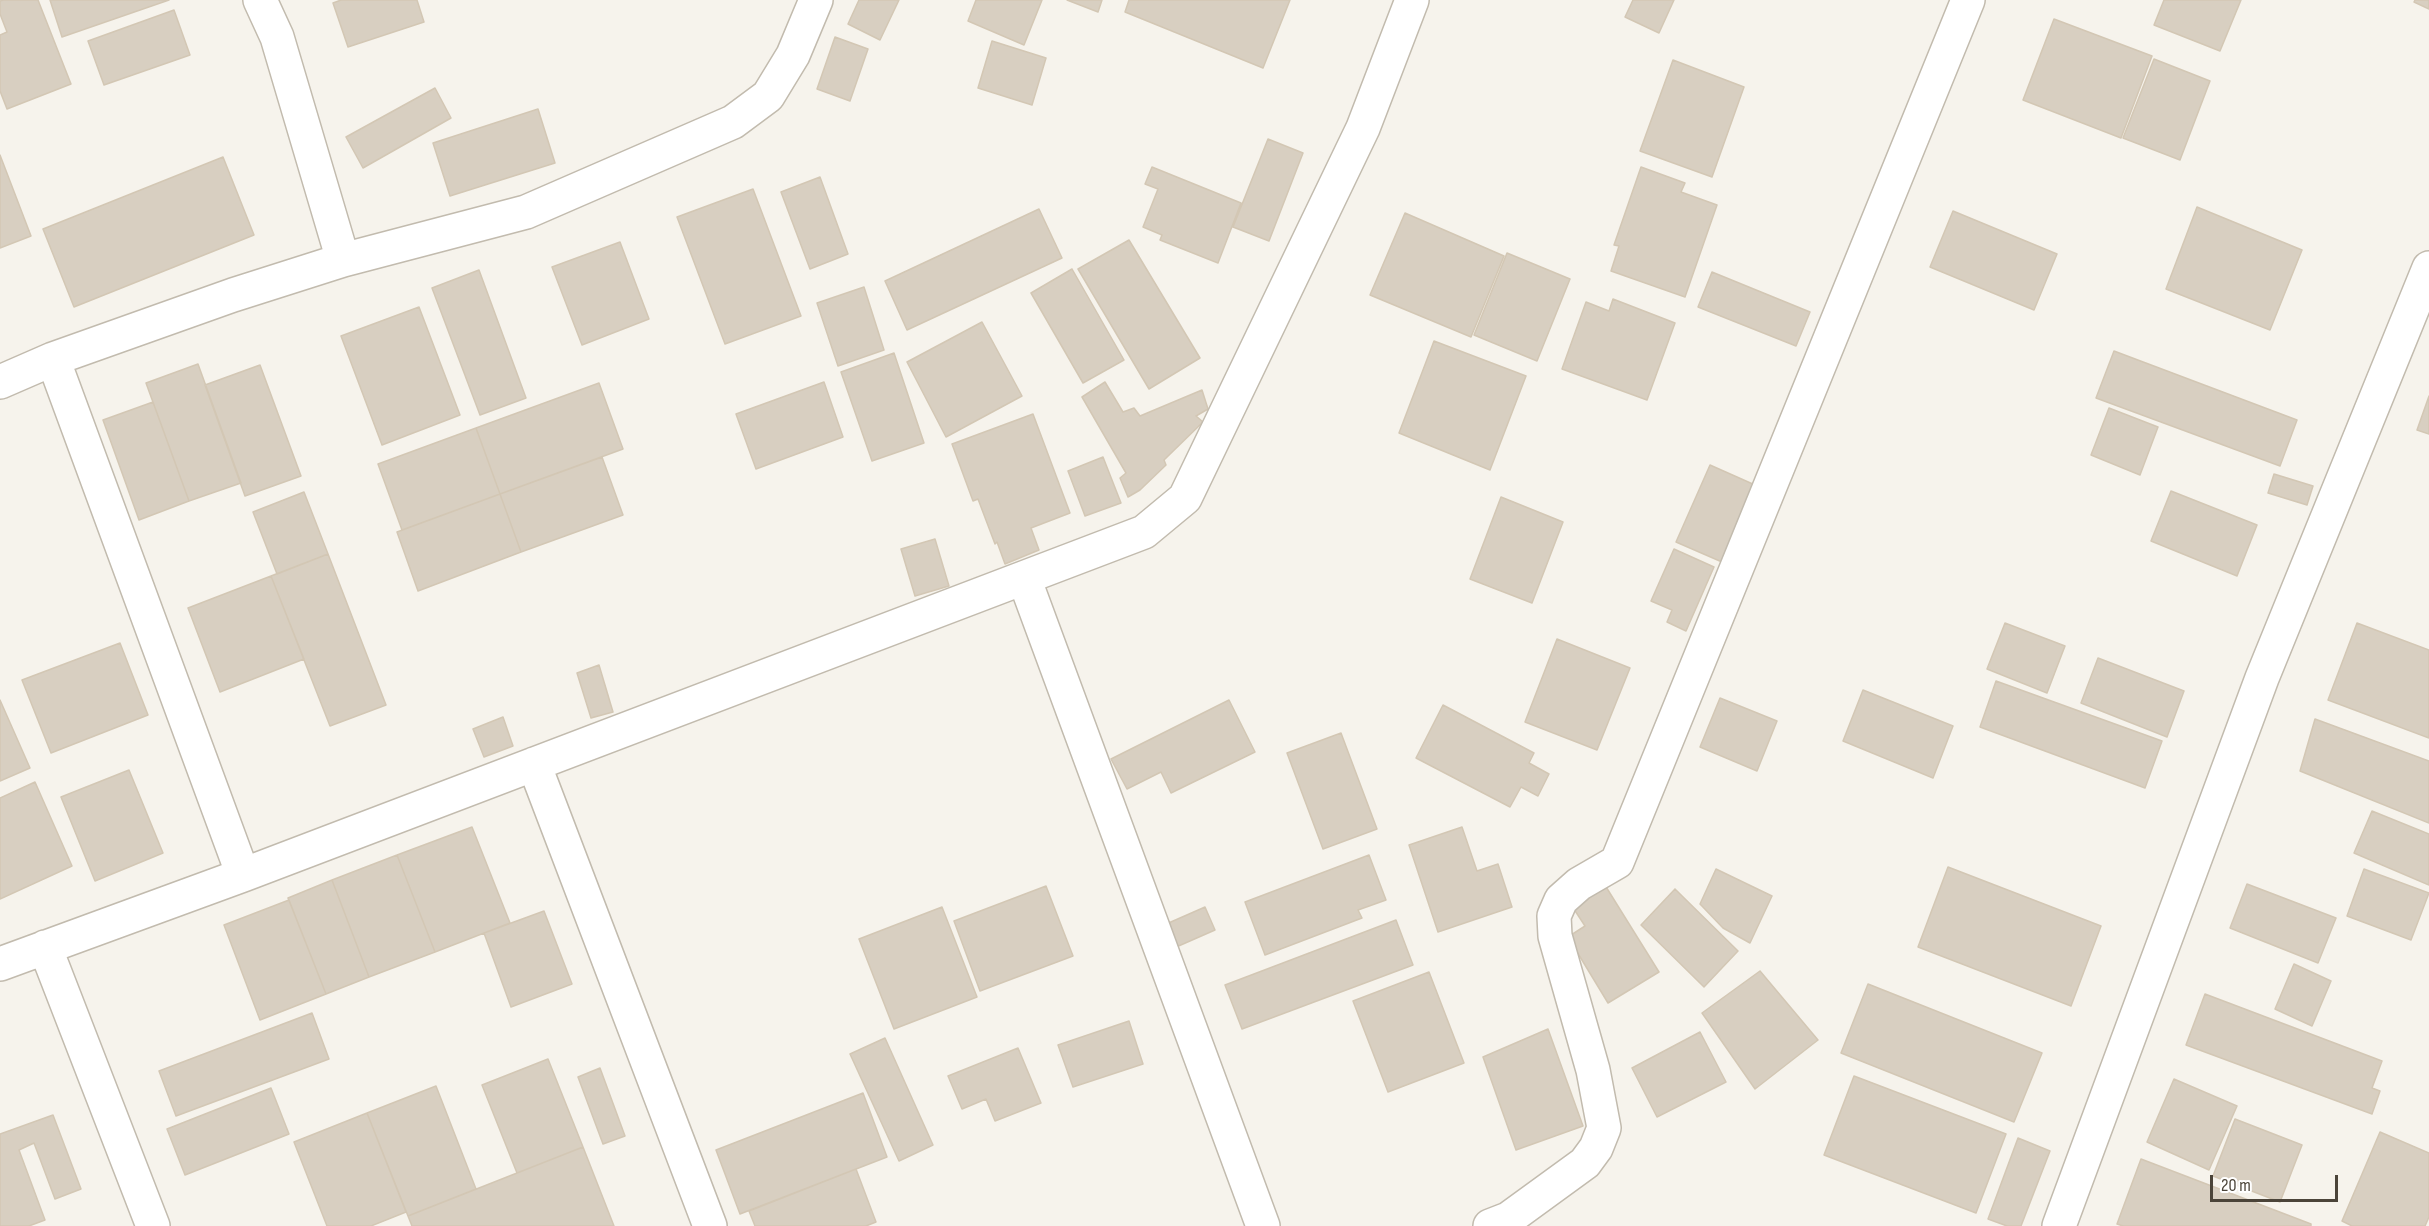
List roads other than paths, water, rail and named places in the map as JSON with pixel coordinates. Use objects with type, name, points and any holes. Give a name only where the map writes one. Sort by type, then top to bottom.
[{"type":"street","points":[[260,0],[277,37],[343,260]]},
{"type":"street","points":[[0,382],[53,359],[233,295],[343,260],[526,212],[733,123],[768,96],[793,55],[816,0]]},
{"type":"street","points":[[0,964],[243,875],[1144,532],[1185,498],[1363,128],[1412,0]]},
{"type":"street","points":[[1490,1226],[1508,1219],[1586,1163],[1596,1148],[1604,1128],[1593,1070],[1555,936],[1554,916],[1561,900],[1579,884],[1617,862],[1968,0]]},
{"type":"street","points":[[2059,1226],[2262,678],[2429,268]]},
{"type":"street","points":[[53,359],[243,875]]},
{"type":"street","points":[[1024,578],[1263,1226]]},
{"type":"street","points":[[534,764],[710,1226]]},
{"type":"street","points":[[45,947],[153,1226]]}]
